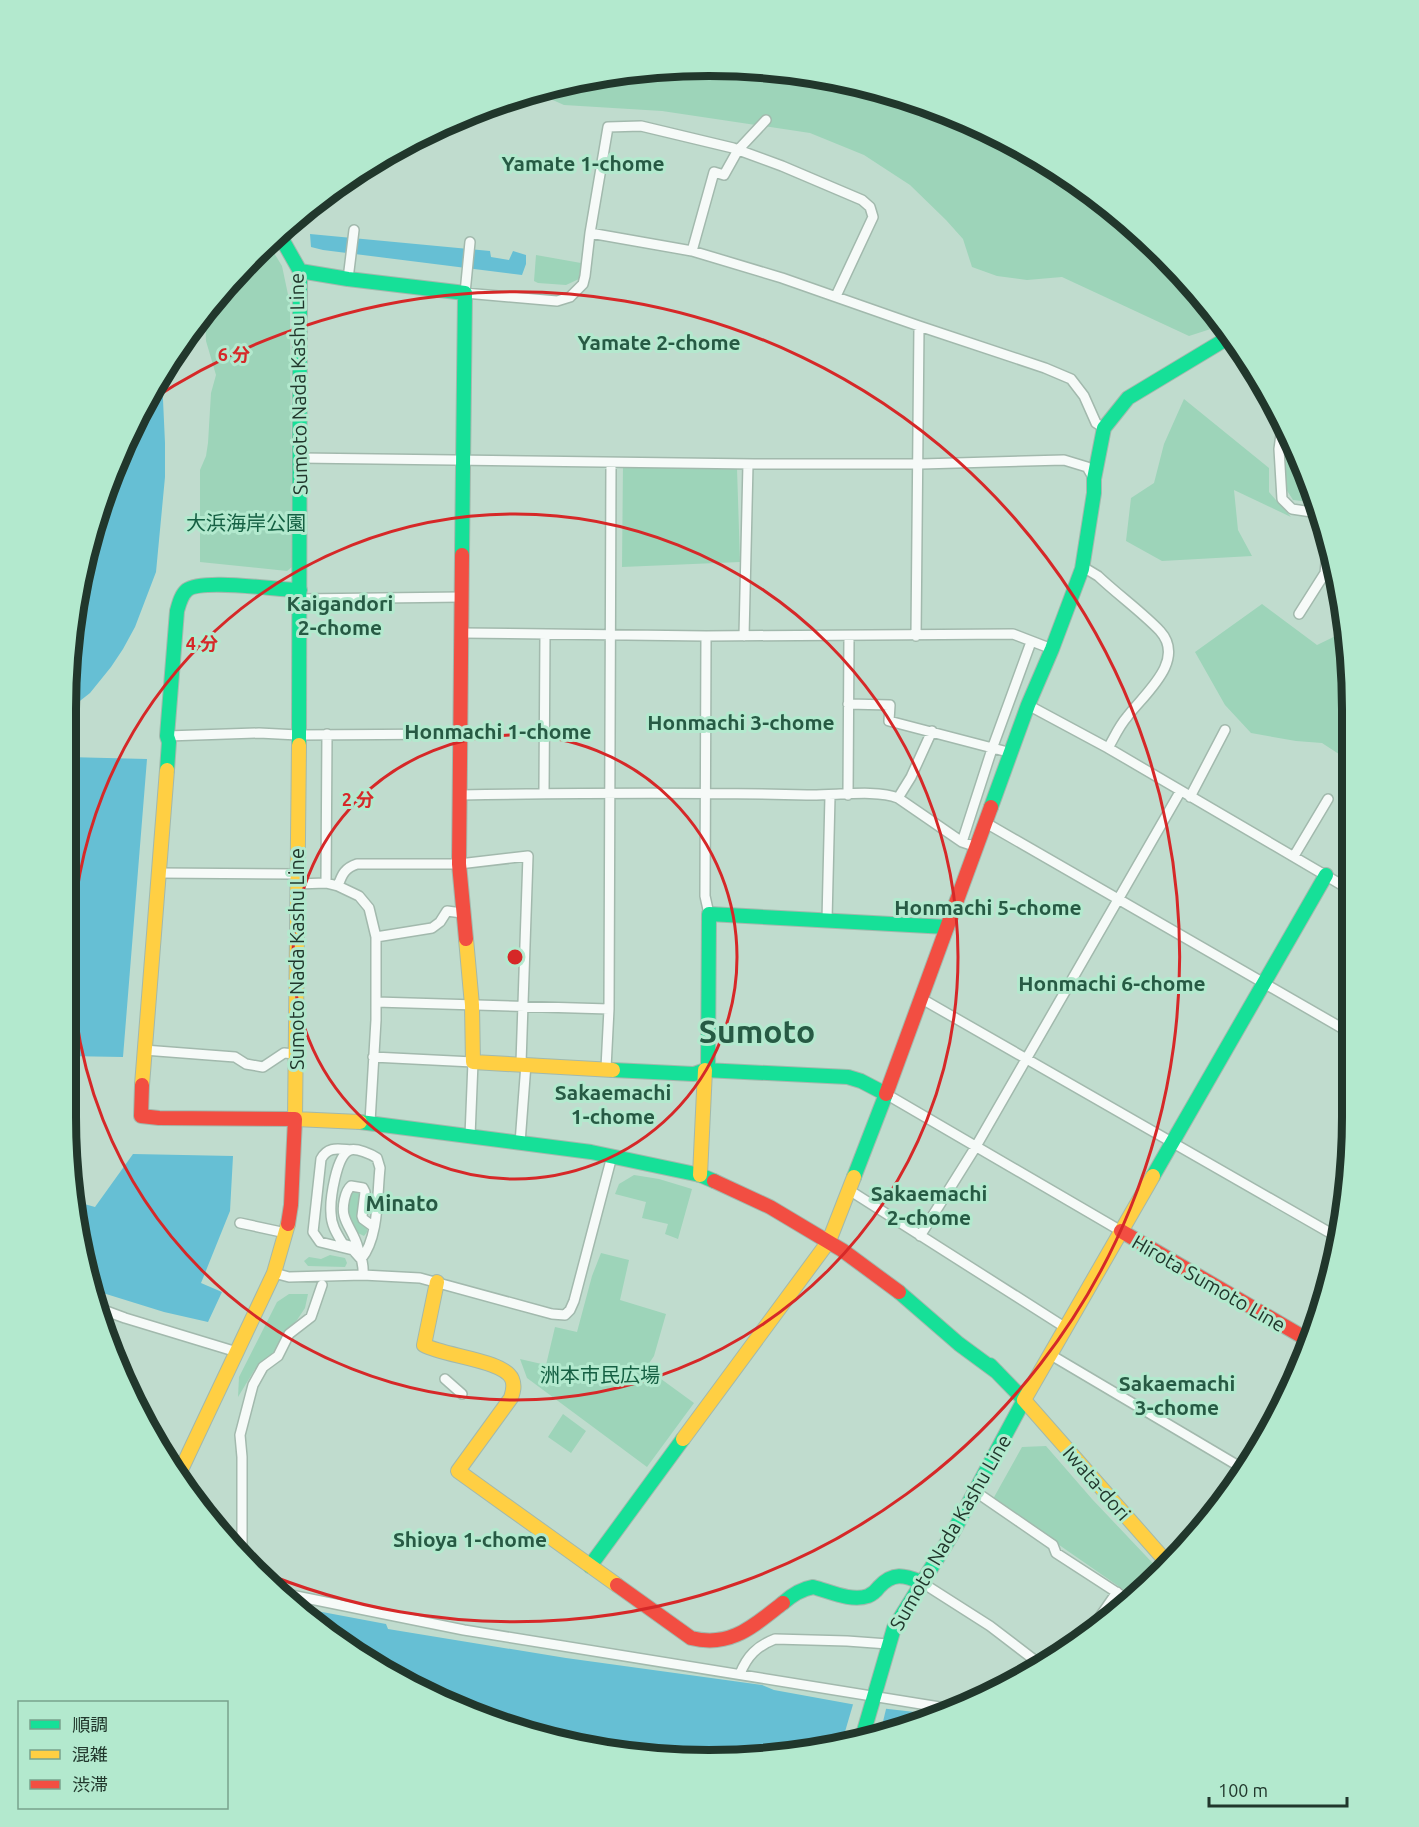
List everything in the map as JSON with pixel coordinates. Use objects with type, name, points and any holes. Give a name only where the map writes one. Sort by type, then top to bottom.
[{"type":"street","points":[[692,250],[714,172],[724,175],[738,150],[766,120]]},
{"type":"street","points":[[300,271],[465,293],[557,301],[570,297],[583,284],[585,276],[608,127],[641,126],[738,150],[862,200],[870,207],[873,217],[836,296]]},
{"type":"street","points":[[348,279],[354,230]]},
{"type":"street","points":[[590,233],[692,250],[836,296],[1045,368],[1071,379],[1084,396],[1096,423],[1104,428]]},
{"type":"street","name":"Sumoto Nada Kashu Line","points":[[182,1468],[274,1273],[286,1233],[291,1205],[295,1119],[300,594],[300,271],[284,242]]},
{"type":"street","points":[[470,242],[465,293],[459,864],[472,1005],[473,1062],[470,1136]]},
{"type":"street","points":[[916,636],[919,326]]},
{"type":"street","points":[[590,1566],[829,1241],[886,1094],[1028,705],[1052,650],[1082,569],[1094,493],[1094,479],[1104,428],[1128,398],[1224,340]]},
{"type":"street","points":[[1281,439],[1282,499],[1292,509],[1311,512]]},
{"type":"street","points":[[300,458],[748,464],[917,464],[1064,460],[1087,466],[1094,479]]},
{"type":"street","points":[[606,1068],[609,1009],[611,794],[611,463]]},
{"type":"street","points":[[744,636],[748,464]]},
{"type":"street","points":[[1299,614],[1325,573],[1326,567]]},
{"type":"street","points":[[1082,569],[1098,576],[1162,633],[1169,648],[1168,661],[1154,685],[1126,718],[1108,748]]},
{"type":"street","points":[[462,597],[300,594],[284,590],[210,584],[187,589],[180,597],[167,736],[169,742],[144,1050],[141,1116],[370,1122],[612,1156],[700,1175],[761,1202],[842,1250],[900,1293],[959,1344],[997,1372],[1024,1400]]},
{"type":"street","points":[[462,633],[706,636],[1013,634],[1052,650]]},
{"type":"street","points":[[544,793],[545,634]]},
{"type":"street","points":[[700,1175],[707,1070],[709,914],[705,896],[706,636]]},
{"type":"street","points":[[848,795],[849,636]]},
{"type":"street","points":[[962,842],[992,748],[1031,642]]},
{"type":"street","points":[[848,704],[890,705],[889,721],[1004,751]]},
{"type":"street","points":[[1028,705],[1108,748],[1342,885]]},
{"type":"street","points":[[1190,797],[1225,730]]},
{"type":"street","points":[[898,798],[911,777],[932,731]]},
{"type":"street","points":[[326,883],[327,734]]},
{"type":"street","points":[[167,736],[461,734]]},
{"type":"street","points":[[920,1236],[975,1148],[1180,792]]},
{"type":"street","points":[[461,795],[706,793],[830,796],[888,794],[898,798],[962,842],[977,847]]},
{"type":"street","points":[[827,920],[830,796]]},
{"type":"street","points":[[1294,856],[1328,799]]},
{"type":"street","points":[[986,823],[1342,1028]]},
{"type":"street","points":[[338,886],[341,874],[347,867],[357,864],[459,864],[528,856],[520,1143]]},
{"type":"street","points":[[158,873],[297,879],[338,886],[359,896],[364,901],[369,908],[376,937],[376,1002],[370,1122]]},
{"type":"street","points":[[373,1057],[694,1074],[707,1070],[848,1077],[886,1094],[975,1148],[1121,1231],[1326,875]]},
{"type":"street","points":[[376,937],[432,928],[440,922],[447,911],[462,913]]},
{"type":"street","points":[[709,914],[947,927]]},
{"type":"street","points":[[921,999],[1331,1234]]},
{"type":"street","points":[[376,1002],[609,1009]]},
{"type":"street","points":[[144,1050],[235,1057],[246,1064],[263,1067],[284,1053],[295,1054]]},
{"type":"street","points":[[331,1149],[371,1154],[377,1158],[380,1168],[374,1227],[369,1250],[361,1259],[353,1250],[320,1242],[313,1232],[321,1159],[324,1152],[331,1149]]},
{"type":"street","points":[[351,1150],[340,1161],[336,1172],[330,1214],[333,1228],[343,1244],[358,1248]]},
{"type":"street","points":[[274,1273],[289,1277],[363,1275],[420,1278],[560,1316],[568,1312],[574,1301],[612,1156]]},
{"type":"street","points":[[363,1275],[364,1267],[355,1236],[344,1214],[346,1190],[351,1186],[363,1188],[365,1192],[362,1216],[374,1227]]},
{"type":"street","points":[[849,1191],[1066,1328]]},
{"type":"street","points":[[240,1222],[286,1233]]},
{"type":"street","name":"Hirota Sumoto Line","points":[[1024,1400],[1121,1231],[1303,1336]]},
{"type":"street","points":[[437,1282],[424,1345],[433,1350],[498,1367],[511,1377],[514,1389],[511,1398],[458,1471],[692,1638],[710,1642],[743,1633],[806,1587],[859,1597],[873,1593],[897,1574],[921,1582],[990,1626],[1035,1660]]},
{"type":"street","points":[[242,1544],[240,1435],[253,1384],[263,1367],[278,1356],[289,1334],[311,1317],[322,1285]]},
{"type":"street","points":[[107,1311],[237,1352]]},
{"type":"street","points":[[1051,1355],[1238,1466]]},
{"type":"street","points":[[445,1379],[462,1394]]},
{"type":"street","name":"Sumoto Nada Kashu Line","points":[[864,1731],[888,1644],[900,1615],[951,1536],[1024,1400]]},
{"type":"street","name":"Iwata-dori","points":[[1024,1400],[1163,1558]]},
{"type":"street","points":[[976,1492],[1053,1545],[1056,1553],[1123,1596]]},
{"type":"street","points":[[1101,1615],[1117,1592]]},
{"type":"street","points":[[295,1596],[464,1630],[939,1707]]},
{"type":"street","points":[[740,1674],[751,1653],[775,1639],[888,1644]]},
{"type":"green space","points":[[710,76],[792,82],[873,98],[913,110],[952,125],[1026,161],[1095,207],[1157,262],[1215,328],[1189,336],[1062,277],[1027,280],[997,276],[972,267],[963,239],[910,185],[864,155],[810,133],[662,111],[564,105],[547,98],[627,82]]},
{"type":"green space","name":"大浜海岸公園","points":[[273,252],[282,266],[290,304],[292,567],[287,571],[200,562],[200,470],[206,456],[211,393],[216,375],[206,341],[207,324]]},
{"type":"green space","points":[[536,255],[581,263],[579,279],[566,285],[534,281]]},
{"type":"green space","points":[[1184,399],[1269,468],[1269,492],[1291,517],[1234,490],[1238,530],[1252,556],[1162,561],[1126,541],[1131,498],[1154,483],[1164,444]]},
{"type":"green space","points":[[1283,443],[1307,502],[1293,500],[1286,489]]},
{"type":"green space","points":[[623,464],[737,468],[740,562],[622,567]]},
{"type":"green space","points":[[1262,604],[1317,645],[1338,635],[1341,668],[1342,756],[1322,743],[1251,733],[1225,705],[1195,652]]},
{"type":"green space","points":[[634,1175],[659,1179],[692,1189],[678,1239],[665,1234],[668,1224],[642,1218],[646,1202],[615,1194],[619,1184]]},
{"type":"green space","points":[[353,1191],[361,1193],[357,1218],[367,1227],[364,1236],[358,1233],[349,1212],[350,1196]]},
{"type":"green space","name":"洲本市民広場","points":[[601,1253],[629,1260],[620,1300],[666,1314],[654,1356],[646,1368],[694,1403],[647,1467],[527,1378],[520,1359],[546,1365],[555,1327],[577,1332],[592,1276]]},
{"type":"green space","points":[[330,1255],[345,1258],[347,1263],[345,1267],[308,1266],[304,1261],[309,1257],[321,1259]]},
{"type":"green space","points":[[289,1294],[308,1294],[305,1308],[281,1338],[269,1361],[255,1369],[238,1397],[239,1377],[277,1302]]},
{"type":"green space","points":[[563,1414],[586,1431],[571,1453],[548,1437]]},
{"type":"green space","points":[[1046,1446],[1156,1566],[1128,1593],[993,1499],[1022,1447]]},
{"type":"water","points":[[310,234],[490,251],[491,257],[509,260],[513,251],[526,255],[526,264],[522,275],[323,250],[311,247]]},
{"type":"water","points":[[163,390],[165,477],[156,572],[135,627],[123,649],[90,693],[76,704],[82,627],[98,546],[125,467]]},
{"type":"water","points":[[76,757],[147,759],[123,1057],[76,1056]]},
{"type":"water","points":[[133,1154],[233,1156],[230,1211],[201,1283],[222,1292],[208,1322],[164,1312],[101,1293],[83,1204],[95,1207]]},
{"type":"water","points":[[312,1610],[386,1624],[388,1629],[566,1658],[762,1685],[774,1690],[862,1706],[923,1713],[873,1729],[833,1738],[751,1749],[668,1749],[586,1738],[506,1717],[430,1685],[358,1644]]},
{"type":"pier","points":[[854,1701],[887,1705],[882,1726],[844,1736]]},
{"type":"traffic: fast","points":[[284,242],[300,271],[299,745]]},
{"type":"traffic: fast","points":[[300,271],[465,293],[462,555]]},
{"type":"traffic: fast","points":[[991,807],[1028,705],[1082,569],[1094,493],[1094,479],[1104,428],[1128,398],[1224,340]]},
{"type":"traffic: fast","points":[[167,770],[169,742],[167,736],[177,611],[183,594],[195,587],[208,585],[300,590]]},
{"type":"traffic: fast","points":[[1153,1176],[1326,875]]},
{"type":"traffic: fast","points":[[708,1070],[709,914],[947,927]]},
{"type":"traffic: fast","points":[[613,1070],[694,1074],[705,1070],[848,1077],[861,1081],[886,1094],[854,1177]]},
{"type":"traffic: fast","points":[[360,1122],[591,1152],[700,1175],[714,1181]]},
{"type":"traffic: fast","points":[[899,1292],[959,1344],[997,1372]]},
{"type":"traffic: fast","points":[[864,1731],[894,1628],[951,1536],[1024,1400],[990,1365]]},
{"type":"traffic: fast","points":[[590,1566],[683,1439]]},
{"type":"traffic: fast","points":[[783,1603],[797,1593],[813,1587],[847,1597],[861,1598],[876,1591],[884,1582],[894,1577],[899,1576],[921,1582]]},
{"type":"traffic: slow","points":[[299,745],[295,1119],[360,1122]]},
{"type":"traffic: slow","points":[[142,1085],[167,770]]},
{"type":"traffic: slow","points":[[466,939],[472,1005],[473,1062],[613,1070]]},
{"type":"traffic: slow","points":[[700,1175],[705,1070]]},
{"type":"traffic: slow","points":[[1153,1176],[1024,1400],[1163,1558]]},
{"type":"traffic: slow","points":[[683,1439],[829,1241],[854,1177]]},
{"type":"traffic: slow","points":[[182,1468],[274,1273],[288,1224]]},
{"type":"traffic: slow","points":[[437,1282],[424,1345],[498,1367],[507,1373],[513,1384],[511,1398],[458,1471],[617,1585]]},
{"type":"traffic: jam","points":[[462,555],[459,864],[466,939]]},
{"type":"traffic: jam","points":[[886,1094],[991,807]]},
{"type":"traffic: jam","points":[[142,1085],[141,1116],[295,1119],[288,1224]]},
{"type":"traffic: jam","points":[[714,1181],[770,1207],[842,1250],[899,1292]]},
{"type":"traffic: jam","points":[[1121,1231],[1303,1337]]},
{"type":"traffic: jam","points":[[617,1585],[691,1638],[705,1640],[718,1640],[741,1633],[783,1603]]},
{"type":"district","name":"Yamate 1-chome","points":[[583,163]]},
{"type":"district","name":"Yamate 2-chome","points":[[659,342]]},
{"type":"district","name":"Kaigandori 2-chome","points":[[340,615]]},
{"type":"district","name":"Honmachi 3-chome","points":[[741,722]]},
{"type":"district","name":"Honmachi 1-chome","points":[[498,731]]},
{"type":"district","name":"Honmachi 5-chome","points":[[988,907]]},
{"type":"district","name":"Honmachi 6-chome","points":[[1112,983]]},
{"type":"district","name":"Sumoto","points":[[757,1031]]},
{"type":"district","name":"Sakaemachi 1-chome","points":[[613,1104]]},
{"type":"district","name":"Minato","points":[[402,1202]]},
{"type":"district","name":"Sakaemachi 2-chome","points":[[929,1205]]},
{"type":"district","name":"Sakaemachi 3-chome","points":[[1177,1395]]},
{"type":"district","name":"Shioya 1-chome","points":[[470,1539]]}]
